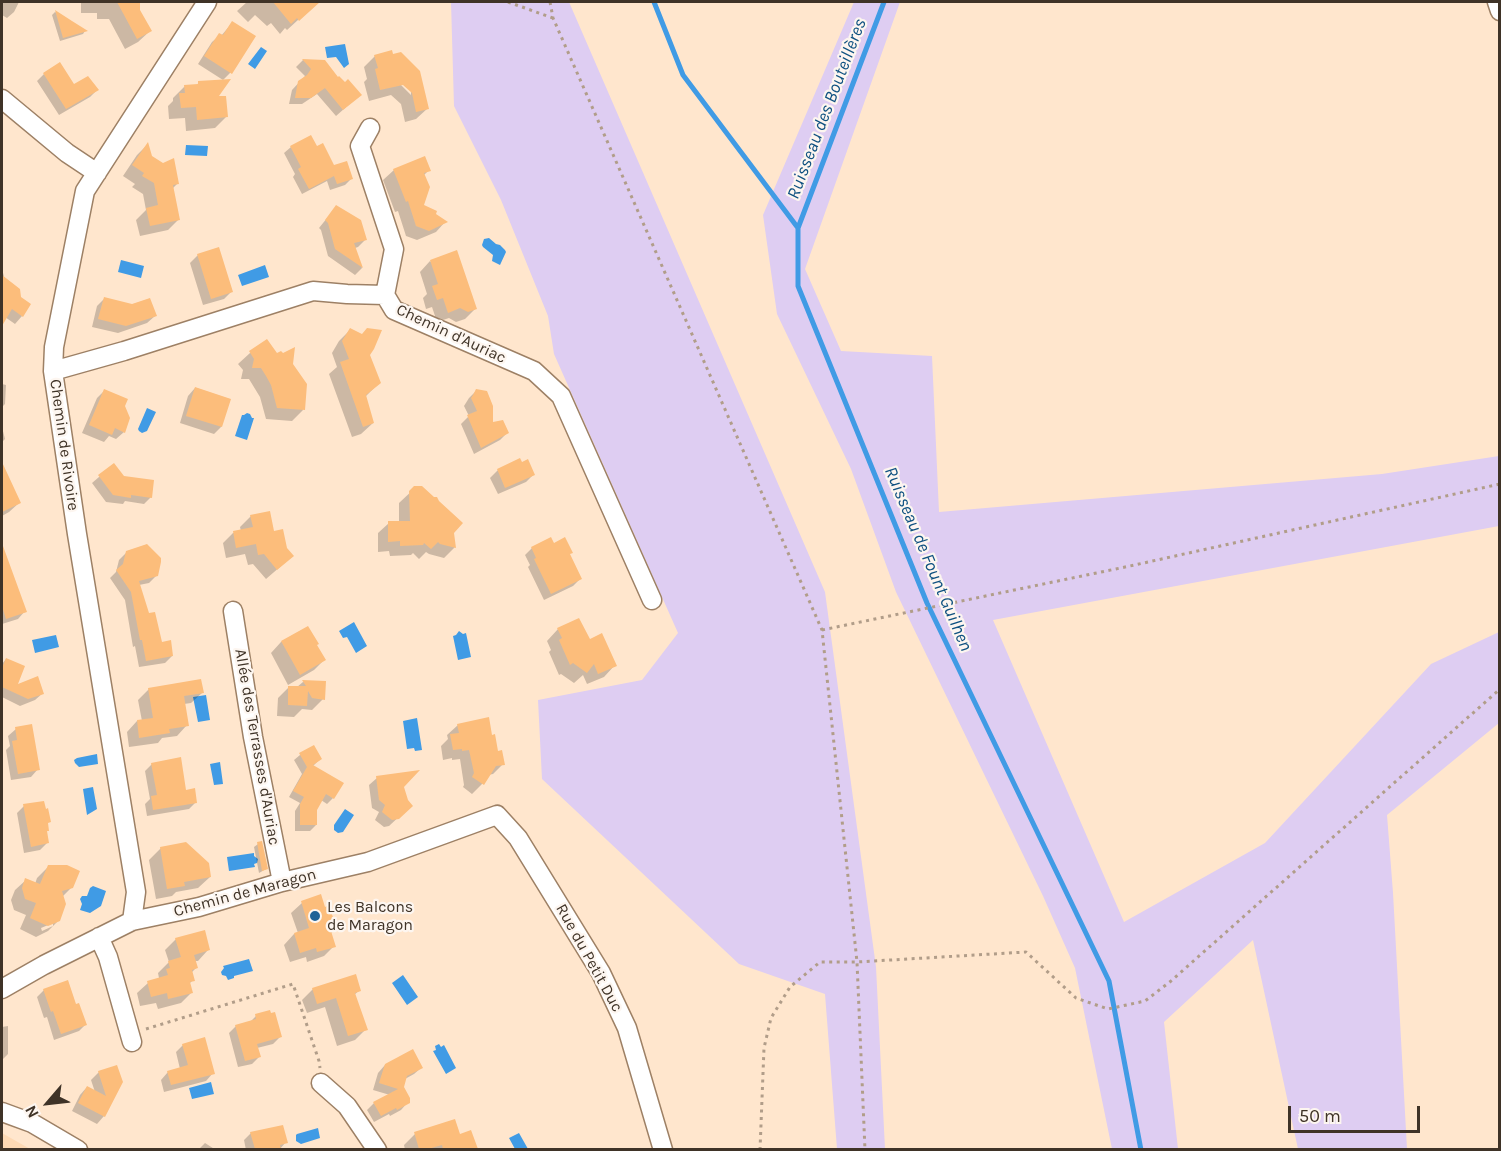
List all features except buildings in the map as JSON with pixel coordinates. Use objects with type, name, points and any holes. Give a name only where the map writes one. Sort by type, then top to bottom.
[{"type":"street","name":"Chemin de Rivoire","points":[[132,921],[136,892],[77,534],[53,371],[54,347],[86,192],[207,2]]},
{"type":"street","points":[[1497,2],[1500,11]]},
{"type":"street","points":[[2,99],[67,153],[97,173]]},
{"type":"street","points":[[370,128],[360,146],[394,249],[385,295]]},
{"type":"street","name":"Chemin d'Auriac","points":[[53,371],[313,291],[385,295],[394,310],[534,371],[561,396],[652,600]]},
{"type":"street","name":"Allée des Terrasses d'Auriac","points":[[233,611],[253,736],[282,882]]},
{"type":"street","name":"Chemin de Maragon","points":[[2,989],[132,921],[200,907],[282,882],[368,862],[497,815]]},
{"type":"street","name":"Rue du Petit Duc","points":[[497,815],[518,838],[601,973],[627,1028],[663,1149]]},
{"type":"street","points":[[99,937],[108,957],[131,1038]]},
{"type":"street","points":[[321,1083],[347,1106],[377,1149]]},
{"type":"street","points":[[2,1112],[32,1122],[78,1149]]},
{"type":"path","points":[[508,2],[554,18]]},
{"type":"path","points":[[550,2],[554,18],[822,630],[857,962],[865,1149]]},
{"type":"path","points":[[822,630],[1130,566],[1500,484]]},
{"type":"path","points":[[760,1149],[764,1048],[771,1018],[790,987],[820,962],[1026,952],[1076,998],[1108,1009],[1145,1000],[1171,981],[1500,689]]},
{"type":"path","points":[[131,1038],[293,984],[319,1061],[321,1083]]},
{"type":"shaded area","points":[[451,2],[569,2],[825,592],[876,967],[885,1149],[837,1149],[825,994],[739,964],[542,779],[538,700],[642,680],[678,633],[554,354],[548,316],[501,200],[454,106]]},
{"type":"shaded area","points":[[854,2],[900,2],[805,269],[841,351],[932,356],[939,512],[1382,474],[1499,456],[1499,526],[993,620],[1124,922],[1265,843],[1431,664],[1499,632],[1499,723],[1387,815],[1407,1149],[1298,1149],[1253,940],[1164,1022],[1178,1149],[1112,1149],[1075,968],[1043,896],[896,592],[851,469],[777,314],[763,215]]},
{"type":"shaded area","points":[[2,1133],[30,1149],[2,1149]]},
{"type":"water","points":[[345,44],[349,64],[344,68],[336,57],[327,58],[325,47]]},
{"type":"water","points":[[261,47],[267,51],[255,69],[248,64]]},
{"type":"water","points":[[186,145],[208,146],[207,156],[185,155]]},
{"type":"water","points":[[489,238],[506,252],[500,265],[492,261],[493,255],[482,245],[484,239]]},
{"type":"water","points":[[121,260],[144,266],[141,278],[118,272]]},
{"type":"water","points":[[265,265],[269,277],[242,286],[238,275]]},
{"type":"water","points":[[147,408],[156,412],[147,431],[142,433],[138,429]]},
{"type":"water","points":[[247,413],[254,418],[247,440],[235,436],[242,415]]},
{"type":"water","points":[[354,622],[367,646],[356,653],[347,637],[343,638],[339,631]]},
{"type":"water","points":[[459,631],[466,633],[471,657],[458,660],[453,636]]},
{"type":"water","points":[[56,635],[59,647],[35,653],[32,640]]},
{"type":"water","points":[[206,695],[210,720],[198,722],[193,697]]},
{"type":"water","points":[[417,718],[422,750],[415,751],[414,748],[407,749],[403,721]]},
{"type":"water","points":[[97,754],[98,764],[79,767],[74,760],[77,758]]},
{"type":"water","points":[[220,762],[223,784],[214,785],[210,764]]},
{"type":"water","points":[[93,787],[97,809],[87,815],[83,789]]},
{"type":"water","points":[[345,809],[354,815],[343,832],[338,833],[334,830],[334,825]]},
{"type":"water","points":[[254,853],[258,859],[254,864],[255,867],[229,871],[227,857]]},
{"type":"water","points":[[93,886],[106,891],[101,906],[90,913],[80,910],[82,904],[80,899],[82,896],[87,896]]},
{"type":"water","points":[[249,959],[253,971],[228,980],[222,975],[223,966]]},
{"type":"water","points":[[403,975],[418,997],[407,1005],[392,983]]},
{"type":"water","points":[[439,1044],[441,1047],[444,1045],[456,1068],[446,1074],[433,1051]]},
{"type":"water","points":[[211,1082],[214,1094],[192,1099],[189,1088]]},
{"type":"water","points":[[318,1128],[320,1138],[301,1144],[296,1141],[297,1134]]},
{"type":"water","points":[[519,1133],[528,1149],[515,1149],[509,1138]]},
{"type":"waterway","name":"Ruisseau de Fount Guilhen","points":[[654,2],[683,75],[798,228],[798,286],[927,603],[1109,981],[1141,1150]]},
{"type":"waterway","name":"Ruisseau des Bouteillères","points":[[798,228],[884,2]]},
{"type":"place","name":"Les Balcons de Maragon","points":[[315,916]]}]
